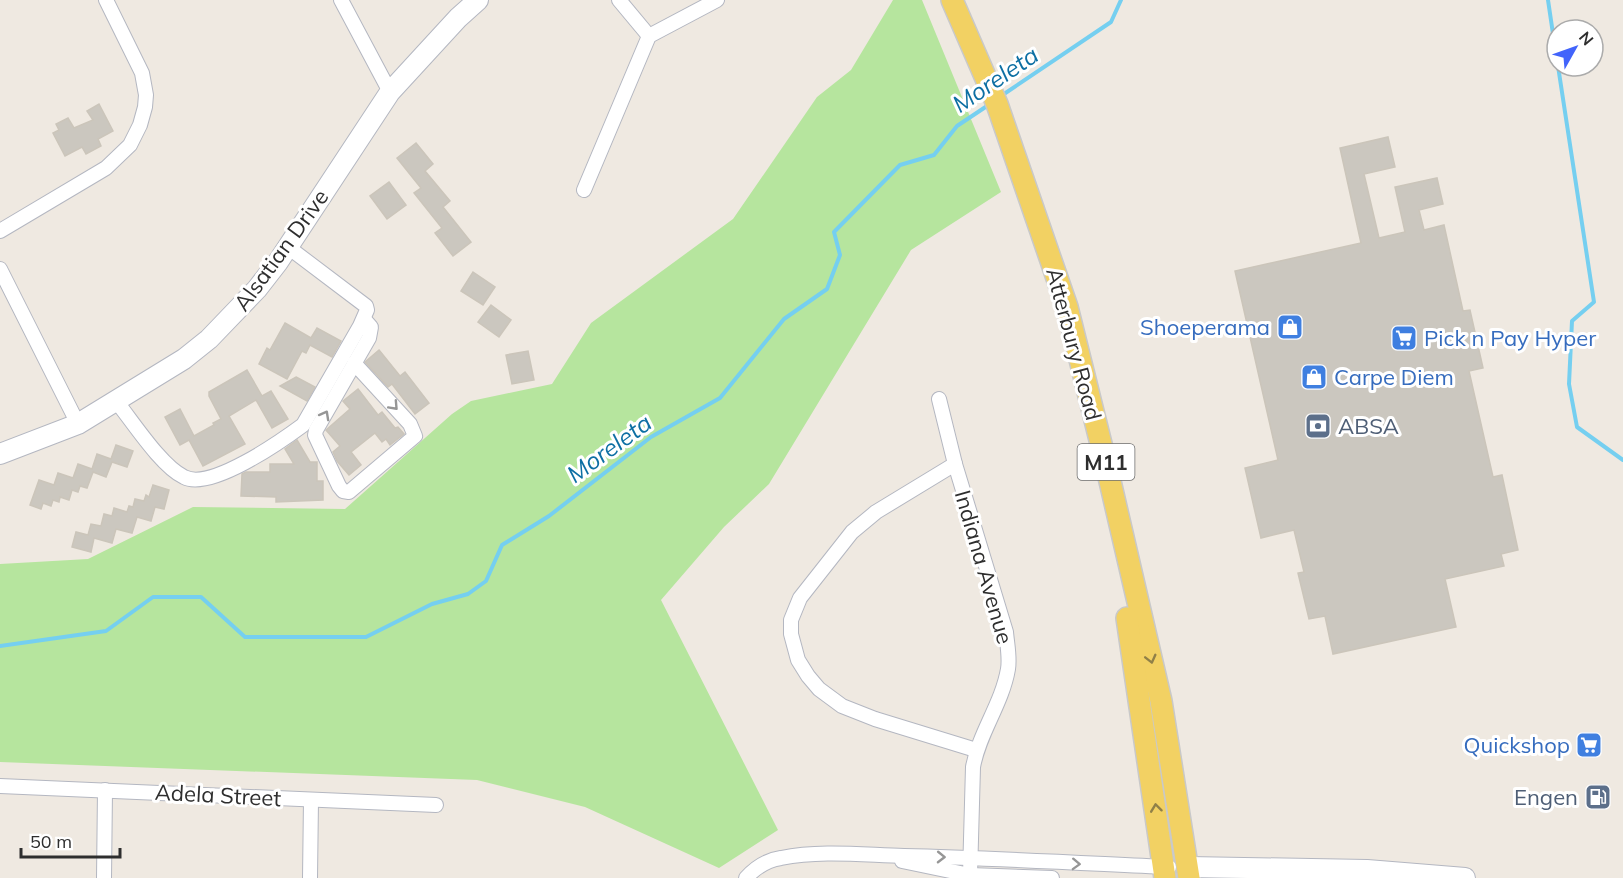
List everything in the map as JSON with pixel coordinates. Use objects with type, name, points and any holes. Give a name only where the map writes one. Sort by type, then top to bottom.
[{"type":"main road","name":"Atterbury Road","points":[[936,0],[971,62]]},
{"type":"main road","name":"Atterbury Road","points":[[952,0],[983,104],[1004,144],[1067,307],[1107,464],[1161,701],[1188,873]]},
{"type":"main road","name":"Atterbury Road","points":[[1004,144],[1049,298],[1097,480],[1128,619],[1164,872]]},
{"type":"street","points":[[0,231],[106,168],[130,146],[140,125],[146,96],[142,73],[106,0]]},
{"type":"street","points":[[341,0],[390,92]]},
{"type":"street","name":"Alsatian Drive","points":[[0,454],[78,424],[184,359],[209,339],[257,289],[288,247],[390,92],[458,18],[478,0]]},
{"type":"street","points":[[619,0],[649,36]]},
{"type":"street","points":[[584,190],[649,36],[717,0]]},
{"type":"street","points":[[288,247],[365,312],[371,327],[369,338],[354,363],[316,430],[315,435],[339,486],[343,491],[349,492],[415,436],[410,424],[354,363]]},
{"type":"street","points":[[0,269],[78,424]]},
{"type":"street","points":[[116,401],[174,471],[192,480],[207,479],[243,463],[303,425],[365,312]]},
{"type":"street","name":"Indiana Avenue","points":[[939,399],[955,464],[1006,632],[1009,654],[1004,687],[976,750],[973,767],[970,875]]},
{"type":"street","points":[[955,464],[876,512],[852,532],[800,598],[791,620],[791,634],[798,660],[808,676],[819,689],[842,706],[875,719],[976,750]]},
{"type":"street","name":"Adela Street","points":[[0,786],[436,805]]},
{"type":"street","points":[[104,878],[105,790]]},
{"type":"street","points":[[310,878],[311,800]]},
{"type":"street","points":[[746,878],[763,864],[778,858],[819,854],[971,858],[1188,873],[1367,870],[1465,878]]},
{"type":"street","points":[[883,855],[932,869],[970,875],[1052,878]]},
{"type":"street","points":[[1385,878],[1410,874]]},
{"type":"green space","points":[[893,0],[922,0],[1001,192],[911,250],[769,484],[724,527],[661,600],[778,830],[719,868],[585,807],[477,780],[0,762],[0,564],[88,559],[193,507],[345,509],[452,414],[471,401],[552,384],[591,323],[733,219],[817,97],[851,70]]},
{"type":"building","points":[[99,104],[113,131],[98,139],[101,146],[86,154],[82,147],[65,156],[53,133],[59,130],[56,124],[68,118],[74,128],[93,120],[87,111]]},
{"type":"building","points":[[1388,137],[1395,167],[1364,174],[1379,238],[1405,232],[1395,187],[1437,178],[1443,204],[1419,210],[1424,230],[1444,225],[1463,311],[1470,310],[1483,368],[1469,371],[1493,477],[1502,475],[1518,550],[1501,554],[1504,566],[1445,579],[1456,627],[1333,654],[1325,616],[1309,619],[1298,573],[1304,572],[1294,530],[1261,538],[1245,468],[1278,460],[1235,271],[1361,243],[1340,148]]},
{"type":"building","points":[[416,143],[433,164],[425,171],[450,201],[443,207],[471,242],[453,256],[435,233],[442,228],[414,193],[421,188],[397,158]]},
{"type":"building","points":[[389,182],[406,205],[387,219],[370,196]]},
{"type":"building","points":[[473,272],[495,287],[483,305],[461,291]]},
{"type":"building","points":[[491,305],[511,320],[499,337],[478,322]]},
{"type":"building","points":[[285,323],[311,338],[317,328],[341,341],[332,357],[310,345],[306,353],[302,351],[287,379],[259,364],[267,348],[270,350]]},
{"type":"building","points":[[379,350],[400,376],[405,372],[429,403],[415,414],[392,384],[388,387],[365,362]]},
{"type":"building","points":[[528,351],[534,380],[512,384],[506,355]]},
{"type":"building","points":[[247,370],[262,396],[271,391],[288,419],[272,428],[256,400],[229,416],[245,444],[203,466],[189,440],[180,445],[165,417],[180,409],[194,436],[214,425],[213,423],[221,419],[209,392]]},
{"type":"building","points":[[296,377],[315,387],[307,401],[280,386]]},
{"type":"building","points":[[358,389],[378,415],[382,412],[395,428],[398,427],[404,434],[390,445],[386,439],[382,442],[375,433],[351,452],[361,465],[349,475],[337,461],[333,452],[340,446],[326,430],[350,409],[343,401]]},
{"type":"building","points":[[297,440],[310,462],[317,462],[317,481],[323,481],[323,500],[276,502],[276,497],[241,496],[242,474],[270,472],[270,464],[294,464],[285,449]]},
{"type":"building","points":[[116,445],[133,451],[127,467],[112,462],[106,477],[93,472],[87,488],[80,486],[78,492],[72,490],[69,500],[60,497],[59,502],[53,500],[51,506],[43,503],[41,509],[30,505],[39,480],[54,485],[58,473],[73,478],[78,464],[92,469],[97,454],[111,459]]},
{"type":"building","points":[[153,485],[169,490],[164,509],[155,507],[151,521],[137,517],[132,533],[116,529],[112,543],[94,538],[91,552],[72,547],[76,532],[88,535],[91,524],[101,526],[104,514],[112,516],[114,508],[127,512],[129,506],[133,507],[135,499],[144,501],[146,495],[149,497]]},
{"type":"waterway","name":"Moreleta","points":[[1001,96],[1111,22],[1121,0]]},
{"type":"waterway","points":[[1548,0],[1551,18]]},
{"type":"waterway","points":[[1560,78],[1594,302],[1572,321],[1569,384],[1577,427],[1623,460]]},
{"type":"waterway","name":"Moreleta","points":[[0,646],[106,631],[153,597],[201,597],[245,637],[366,637],[432,604],[468,594],[486,581],[502,545],[549,516],[651,437],[720,398],[784,319],[827,289],[840,255],[834,232],[900,165],[934,155],[957,126],[990,104]]},
{"type":"place","name":"Shoeperama","points":[[1290,327]]},
{"type":"place","name":"Pick n Pay Hyper","points":[[1404,338]]},
{"type":"place","name":"Carpe Diem","points":[[1314,377]]},
{"type":"place","name":"ABSA","points":[[1318,426]]},
{"type":"place","name":"Quickshop","points":[[1589,745]]},
{"type":"place","name":"Engen","points":[[1598,797]]}]
